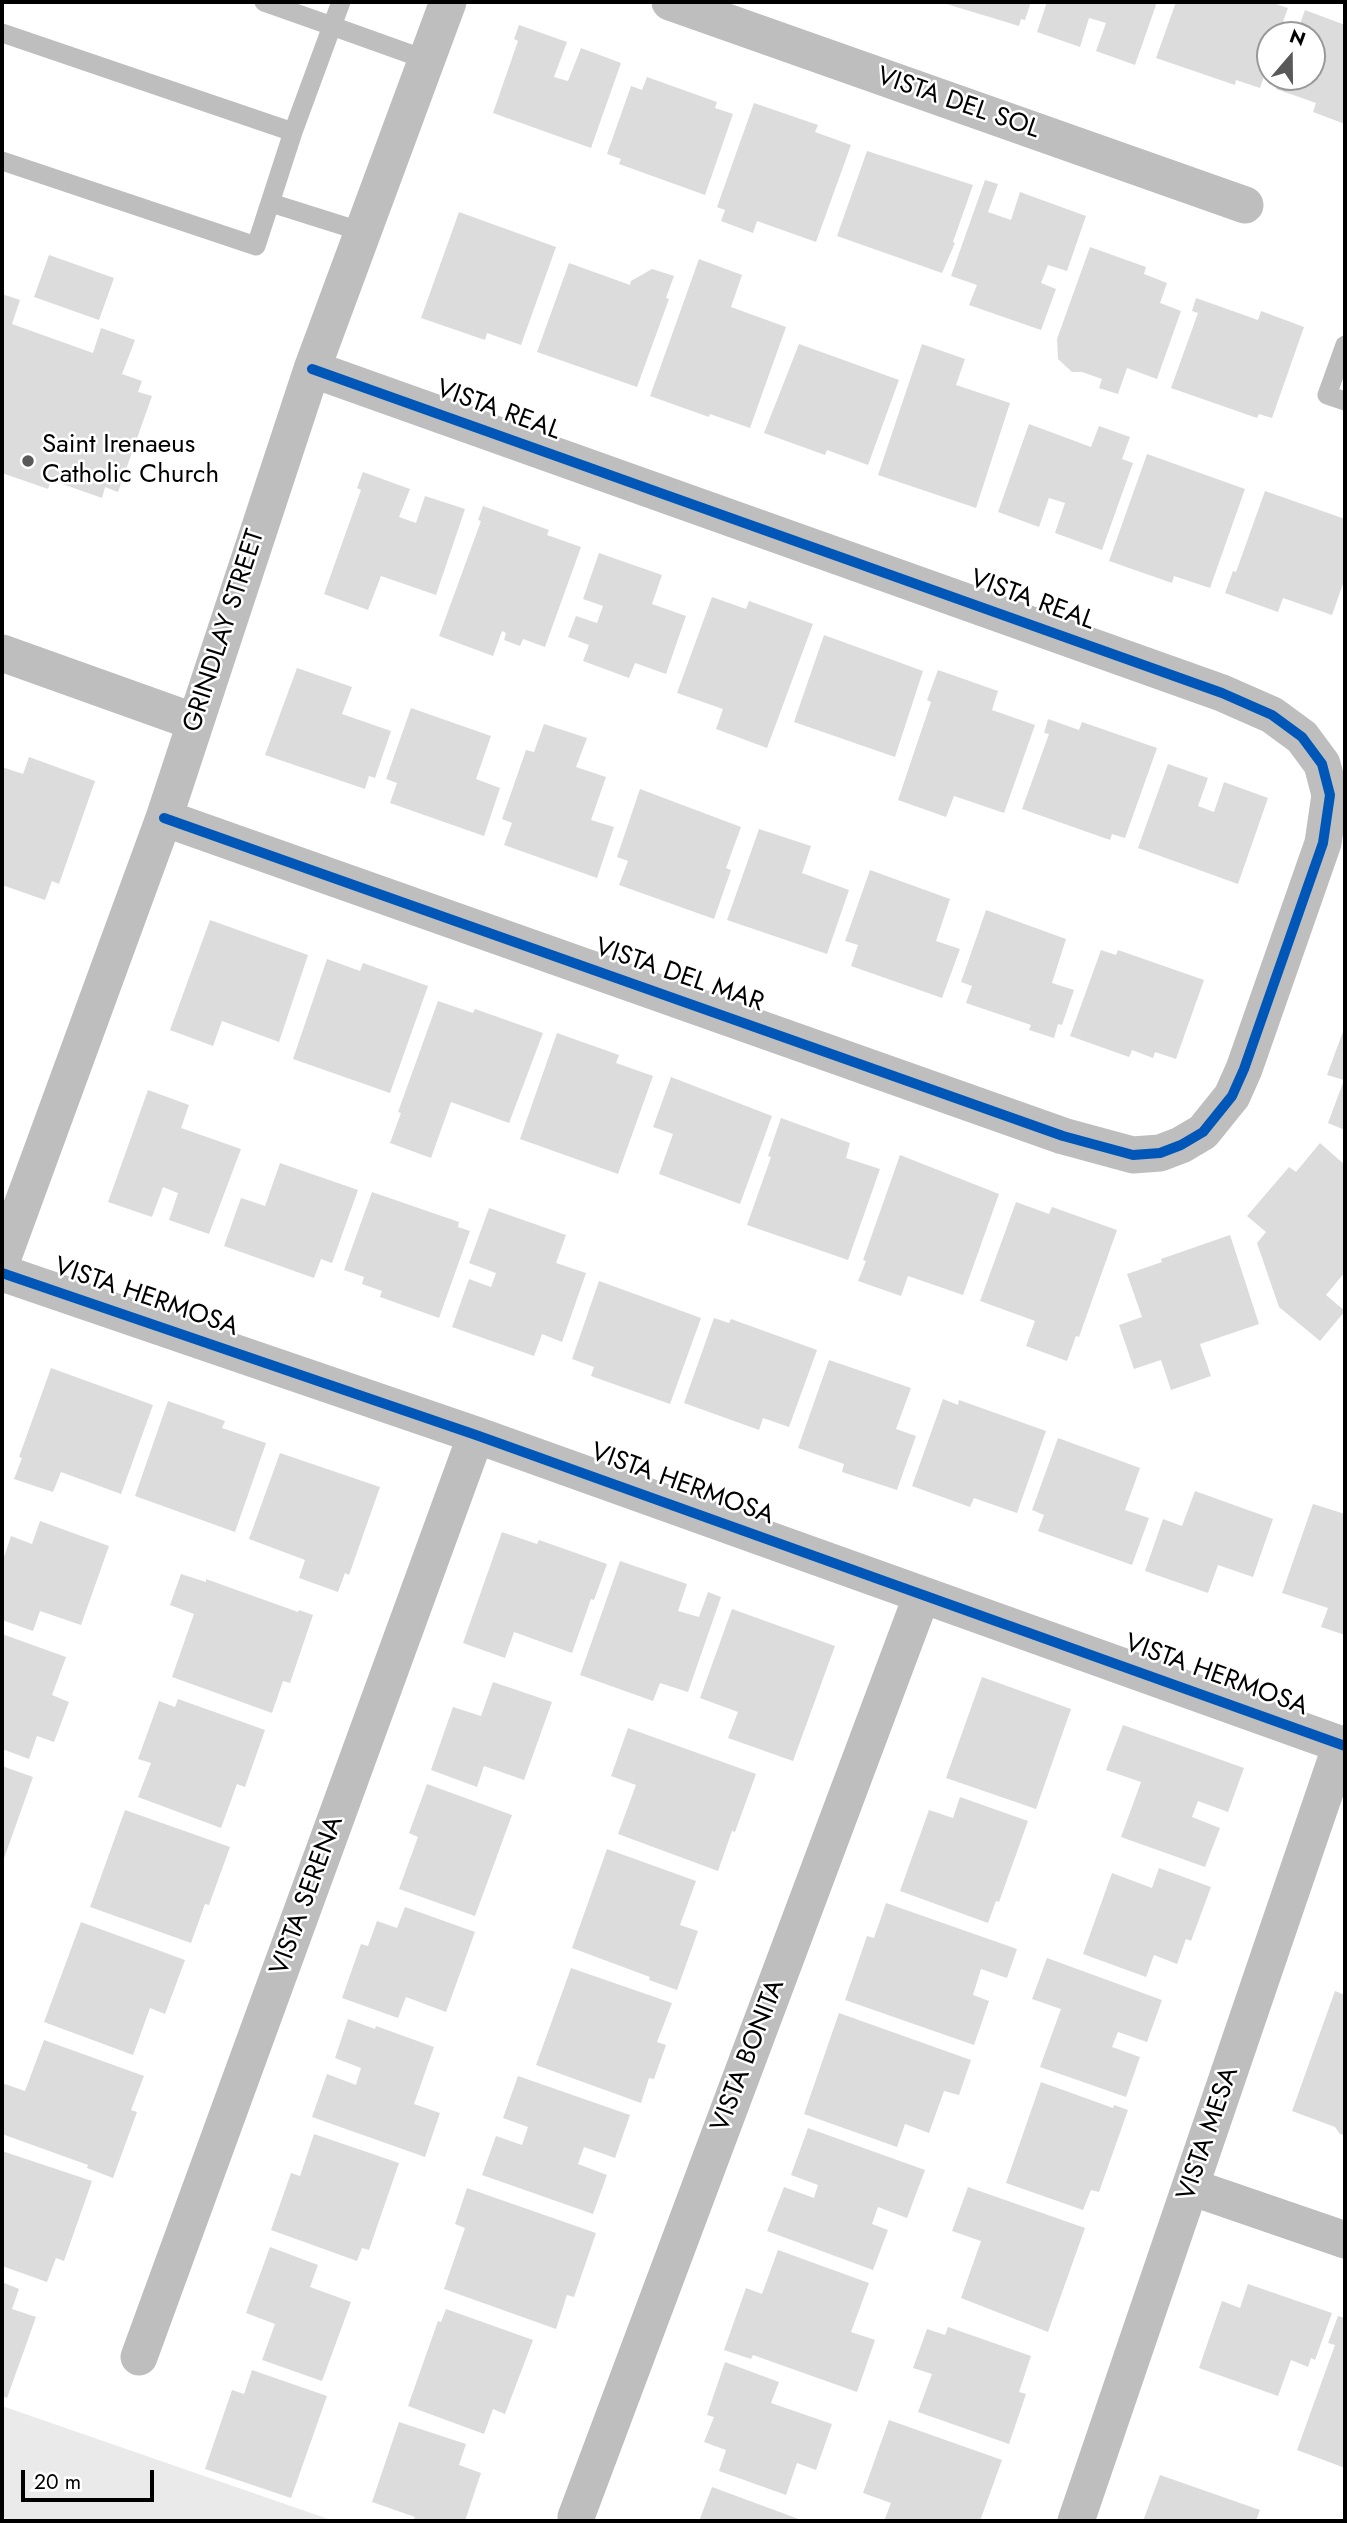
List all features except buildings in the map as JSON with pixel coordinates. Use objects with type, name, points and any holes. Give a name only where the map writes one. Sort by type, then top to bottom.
[{"type":"street","name":"GRINDLAY STREET","points":[[2,1260],[164,818],[312,369],[448,2]]},
{"type":"street","name":"VISTA DEL SOL","points":[[670,2],[1245,205]]},
{"type":"street","name":"VISTA REAL","points":[[312,369],[1222,693],[1272,715],[1302,737],[1322,764],[1330,795],[1323,843],[1244,1069],[1232,1096],[1203,1132],[1181,1145]]},
{"type":"street","points":[[2,653],[195,722]]},
{"type":"street","name":"VISTA DEL MAR","points":[[164,818],[1063,1136],[1133,1155],[1160,1153],[1181,1145]]},
{"type":"street","name":"VISTA HERMOSA","points":[[2,1273],[476,1435],[1343,1746]]},
{"type":"street","name":"VISTA SERENA","points":[[139,2357],[476,1435]]},
{"type":"street","name":"VISTA BONITA","points":[[576,2517],[922,1595]]},
{"type":"street","name":"VISTA MESA","points":[[1076,2521],[1343,1746]]},
{"type":"street","points":[[1191,2187],[1345,2240]]},
{"type":"lane","points":[[264,2],[427,60]]},
{"type":"lane","points":[[2,161],[256,246],[293,132],[341,2]]},
{"type":"lane","points":[[2,33],[293,132]]},
{"type":"lane","points":[[271,203],[363,232]]},
{"type":"lane","points":[[1345,345],[1327,395],[1345,401]]},
{"type":"shaded area","points":[[2,2406],[334,2521],[2,2521]]},
{"type":"cycle path","points":[[164,818],[1063,1136],[1133,1155],[1160,1153],[1203,1132],[1232,1096],[1244,1069],[1323,843],[1330,795],[1322,764],[1302,737],[1272,715],[1222,693],[312,369]]},
{"type":"cycle path","points":[[2,1273],[476,1435],[1345,1746]]},
{"type":"place","name":"Saint Irenaeus Catholic Church","points":[[28,461]]}]
